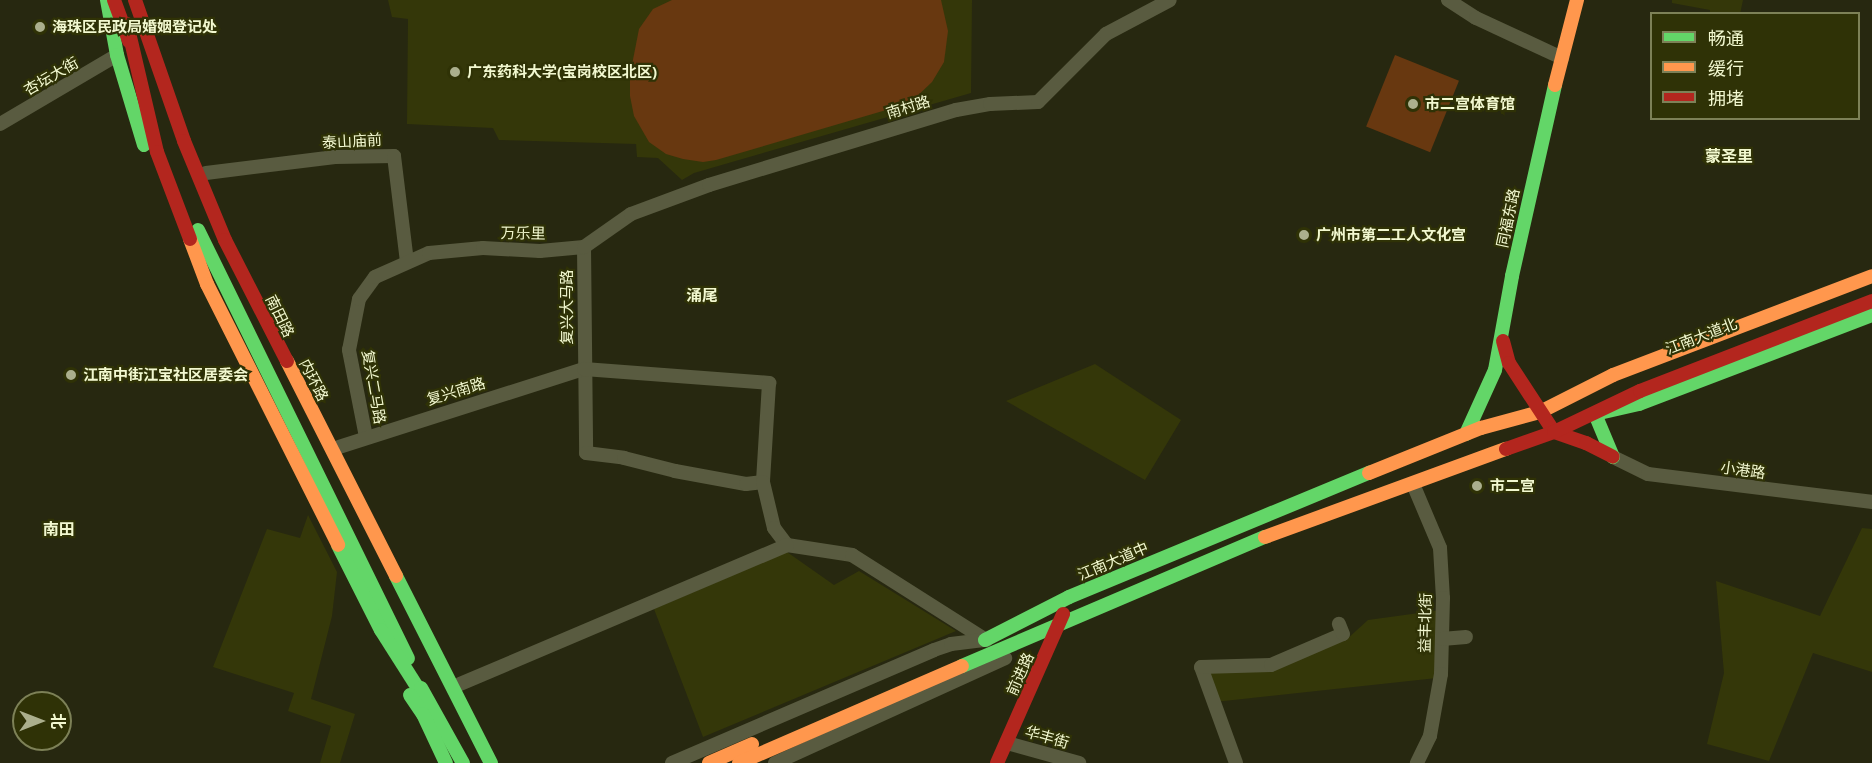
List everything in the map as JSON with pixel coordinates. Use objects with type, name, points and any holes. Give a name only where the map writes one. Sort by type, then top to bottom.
[{"type":"main road","points":[[107,0],[117,55],[135,115],[161,196],[199,288],[380,647],[423,714],[446,763]]},
{"type":"main road","name":"南田路","points":[[114,0],[156,123],[201,215],[230,253],[435,645],[455,686],[473,734],[489,763]]},
{"type":"main road","points":[[123,0],[173,152]]},
{"type":"main road","points":[[123,0],[153,140],[207,284],[381,630],[428,704],[446,763]]},
{"type":"main road","name":"同福东路","points":[[1554,432],[1509,363],[1503,341],[1512,276],[1576,0]]},
{"type":"main road","name":"南田路","points":[[138,2],[179,117],[208,251],[398,634],[428,704],[463,763]]},
{"type":"main road","name":"内环路","points":[[138,2],[184,141],[225,240],[489,763]]},
{"type":"main road","points":[[135,115],[145,121],[156,123],[179,117],[256,281],[418,599],[435,645]]},
{"type":"main road","points":[[187,259],[201,215]]},
{"type":"main road","name":"内环路","points":[[201,215],[473,763]]},
{"type":"main road","points":[[199,288],[208,251]]},
{"type":"main road","points":[[230,253],[256,281]]},
{"type":"main road","points":[[1540,412],[1613,375],[1872,276]]},
{"type":"main road","name":"江南大道北","points":[[1540,412],[1577,401],[1872,288]]},
{"type":"main road","name":"江南大道北","points":[[1554,432],[1681,374],[1872,301]]},
{"type":"main road","points":[[1613,457],[1595,414],[1639,404],[1872,315]]},
{"type":"main road","points":[[1466,434],[1496,370],[1503,341]]},
{"type":"main road","name":"江南大道中","points":[[709,763],[790,720],[986,640],[1069,597],[1466,434],[1540,412]]},
{"type":"main road","points":[[267,424],[297,432]]},
{"type":"main road","points":[[746,762],[1061,622],[1253,541],[1554,432],[1586,443],[1613,457]]},
{"type":"main road","name":"前进路","points":[[997,763],[1061,622],[1069,597]]},
{"type":"main road","points":[[455,686],[501,763]]},
{"type":"street","name":"南村路","points":[[632,214],[709,185],[956,110],[990,104],[1038,102],[1106,34],[1170,0]]},
{"type":"street","points":[[1448,0],[1476,18],[1562,58]]},
{"type":"street","name":"杏坛大街","points":[[0,124],[117,55]]},
{"type":"street","name":"泰山庙前","points":[[206,173],[335,157],[394,156],[406,262]]},
{"type":"street","name":"万乐里","points":[[406,262],[429,253],[483,248],[540,251],[584,247],[632,214]]},
{"type":"street","name":"复兴大马路","points":[[584,247],[586,453],[624,458],[675,471],[746,484],[763,482]]},
{"type":"street","name":"复兴二马路","points":[[366,437],[349,350],[358,298],[375,277],[406,262]]},
{"type":"street","points":[[584,369],[769,383],[763,482],[774,528],[787,545]]},
{"type":"street","name":"复兴南路","points":[[339,447],[584,369]]},
{"type":"street","name":"小港路","points":[[1613,457],[1648,474],[1872,502]]},
{"type":"street","name":"益丰北街","points":[[1413,484],[1440,548],[1443,598],[1441,674],[1430,736],[1417,763]]},
{"type":"street","points":[[455,686],[787,545],[852,555],[986,640]]},
{"type":"street","points":[[775,763],[989,667],[1061,622]]},
{"type":"street","points":[[1236,763],[1201,668],[1271,665],[1343,634],[1339,624]]},
{"type":"street","points":[[1442,639],[1466,637]]},
{"type":"street","points":[[672,763],[790,720]]},
{"type":"street","name":"华丰街","points":[[1007,743],[1079,763]]},
{"type":"shaded area","points":[[388,0],[972,0],[971,93],[694,173],[682,180],[658,158],[637,157],[636,144],[499,140],[493,128],[407,124],[408,19],[392,17]]},
{"type":"shaded area","points":[[672,0],[941,0],[948,31],[944,62],[932,82],[910,103],[716,160],[703,162],[683,159],[666,154],[649,142],[634,116],[630,96],[630,75],[639,29],[653,9]]},
{"type":"shaded area","points":[[1672,0],[1743,0],[1740,12],[1710,12],[1710,10],[1672,3]]},
{"type":"shaded area","name":"市二宫体育馆","points":[[1395,55],[1459,81],[1430,152],[1366,126]]},
{"type":"shaded area","points":[[1095,364],[1181,420],[1145,480],[1006,401]]},
{"type":"shaded area","points":[[308,515],[337,572],[332,616],[311,699],[355,714],[340,763],[320,763],[331,726],[288,711],[294,693],[213,667],[267,529],[300,538]]},
{"type":"shaded area","points":[[1862,528],[1872,529],[1872,672],[1813,653],[1769,761],[1707,744],[1724,673],[1716,581],[1820,616]]},
{"type":"shaded area","points":[[787,552],[834,585],[859,571],[956,631],[703,737],[654,609]]},
{"type":"shaded area","points":[[1441,610],[1437,678],[1215,702],[1203,669],[1271,666],[1346,640],[1368,620]]},
{"type":"traffic: fast","points":[[107,0],[117,55],[144,145]]},
{"type":"traffic: fast","points":[[1466,434],[1495,370],[1512,276],[1555,85]]},
{"type":"traffic: fast","points":[[198,230],[408,658]]},
{"type":"traffic: fast","points":[[1613,457],[1595,414],[1639,404],[1872,315]]},
{"type":"traffic: fast","points":[[985,640],[1069,597],[1369,473]]},
{"type":"traffic: fast","points":[[962,666],[1265,537]]},
{"type":"traffic: fast","points":[[338,545],[381,630],[428,704]]},
{"type":"traffic: fast","points":[[396,576],[491,763]]},
{"type":"traffic: fast","points":[[421,688],[463,763]]},
{"type":"traffic: fast","points":[[410,695],[423,714],[446,763]]},
{"type":"traffic: slow","points":[[1555,85],[1577,0]]},
{"type":"traffic: slow","points":[[190,239],[207,284],[338,545]]},
{"type":"traffic: slow","points":[[1540,412],[1613,375],[1872,276]]},
{"type":"traffic: slow","points":[[287,361],[396,576]]},
{"type":"traffic: slow","points":[[1369,473],[1481,428],[1540,412]]},
{"type":"traffic: slow","points":[[1265,537],[1506,449]]},
{"type":"traffic: slow","points":[[739,763],[962,666]]},
{"type":"traffic: slow","points":[[709,763],[752,744]]},
{"type":"traffic: jam","points":[[114,0],[129,41]]},
{"type":"traffic: jam","points":[[135,0],[184,141],[225,240],[287,361]]},
{"type":"traffic: jam","points":[[127,24],[157,152],[190,239]]},
{"type":"traffic: jam","points":[[1506,449],[1554,432],[1640,391],[1872,301]]},
{"type":"traffic: jam","points":[[1503,341],[1509,363],[1554,432],[1586,443],[1613,457]]},
{"type":"traffic: jam","points":[[997,763],[1063,614]]},
{"type":"place","name":"海珠区民政局婚姻登记处","points":[[40,27]]},
{"type":"place","name":"广东药科大学(宝岗校区北区)","points":[[455,72]]},
{"type":"place","name":"市二宫体育馆","points":[[1413,104]]},
{"type":"place","name":"广州市第二工人文化宫","points":[[1304,235]]},
{"type":"place","name":"江南中街江宝社区居委会","points":[[71,375]]},
{"type":"place","name":"市二宫","points":[[1477,486]]},
{"type":"district","name":"蒙圣里","points":[[1729,156]]},
{"type":"district","name":"涌尾","points":[[702,295]]},
{"type":"district","name":"南田","points":[[59,529]]}]
